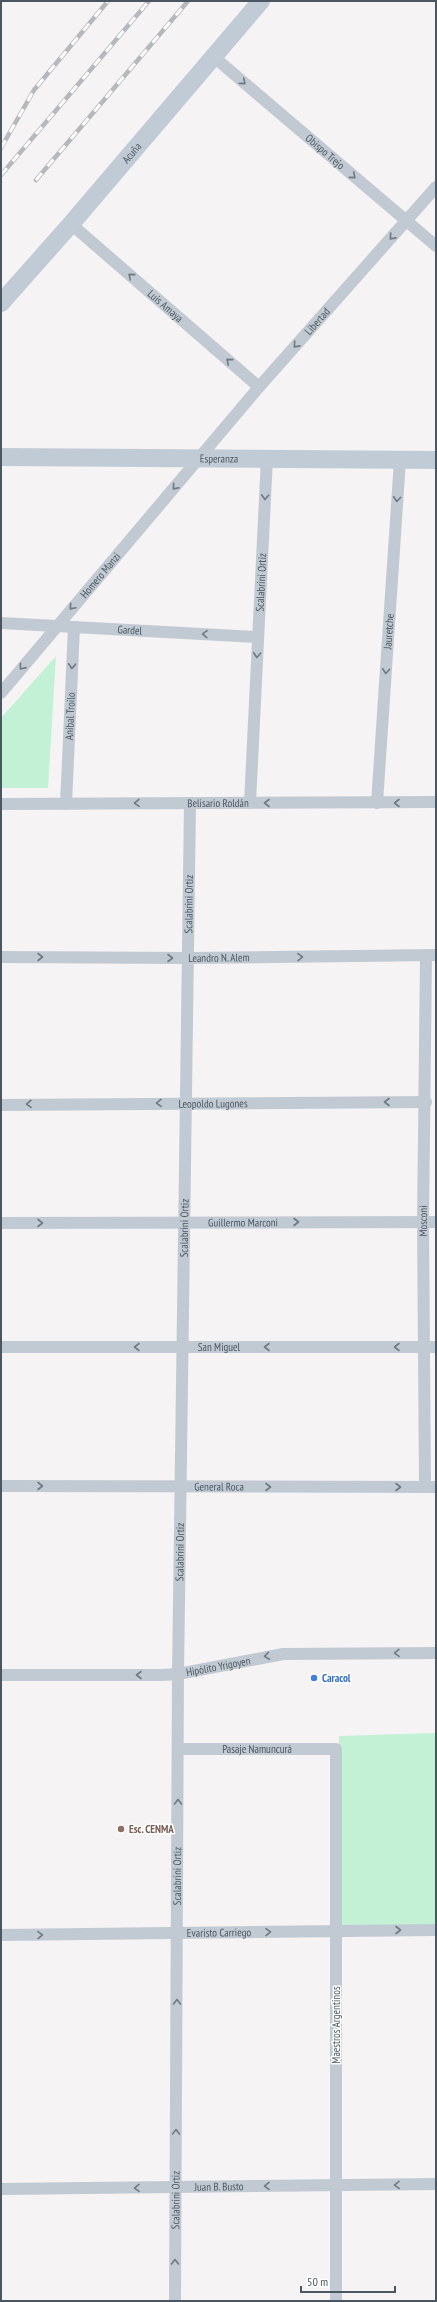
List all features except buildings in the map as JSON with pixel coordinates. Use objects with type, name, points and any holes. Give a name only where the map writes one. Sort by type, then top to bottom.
[{"type":"main road","name":"Acuña","points":[[1,303],[71,224],[261,1]]},
{"type":"main road","name":"Esperanza","points":[[1,457],[436,460]]},
{"type":"street","name":"Obispo Trejo","points":[[214,57],[436,246]]},
{"type":"street","name":"Libertad","points":[[200,458],[259,387],[436,187]]},
{"type":"street","name":"Luis Amaya","points":[[71,224],[259,387]]},
{"type":"street","name":"Homero Manzi","points":[[1,693],[56,626],[200,458]]},
{"type":"street","name":"Scalabrini Ortiz","points":[[250,803],[267,458]]},
{"type":"street","name":"Jauretche","points":[[377,803],[400,460]]},
{"type":"street","name":"Gardel","points":[[1,622],[258,637]]},
{"type":"street","name":"Anibal Troilo","points":[[66,804],[74,627]]},
{"type":"street","name":"Belisario Roldán","points":[[1,804],[436,802]]},
{"type":"street","name":"Scalabrini Ortiz","points":[[175,2301],[178,1934],[178,1674],[190,803]]},
{"type":"street","name":"Leandro N. Alem","points":[[1,957],[188,958],[431,955]]},
{"type":"street","name":"Mosconi","points":[[431,955],[423,1222],[430,1347],[431,1487]]},
{"type":"street","name":"Leopoldo Lugones","points":[[1,1105],[426,1102]]},
{"type":"street","name":"Guillermo Marconi","points":[[1,1223],[436,1222]]},
{"type":"street","name":"San Miguel","points":[[1,1347],[430,1347]]},
{"type":"street","name":"General Roca","points":[[1,1486],[431,1487]]},
{"type":"street","name":"Hipólito Yrigoyen","points":[[1,1675],[178,1674],[283,1654],[436,1653]]},
{"type":"street","name":"Pasaje Namuncurá","points":[[178,1749],[336,1749]]},
{"type":"street","name":"Maestros Argentinos","points":[[336,1749],[336,2301]]},
{"type":"street","name":"Evaristo Carriego","points":[[1,1935],[436,1930]]},
{"type":"street","name":"Juan B. Busto","points":[[1,2189],[436,2184]]},
{"type":"green space","points":[[56,656],[48,788],[1,788],[1,718]]},
{"type":"green space","points":[[436,1733],[436,1930],[337,1930],[339,1736]]},
{"type":"railway","points":[[1,148],[34,90],[108,1]]},
{"type":"railway","points":[[1,175],[149,1]]},
{"type":"railway","points":[[36,180],[188,1]]},
{"type":"place","name":"Caracol","points":[[314,1678]]},
{"type":"place","name":"Esc. CENMA","points":[[121,1829]]}]
